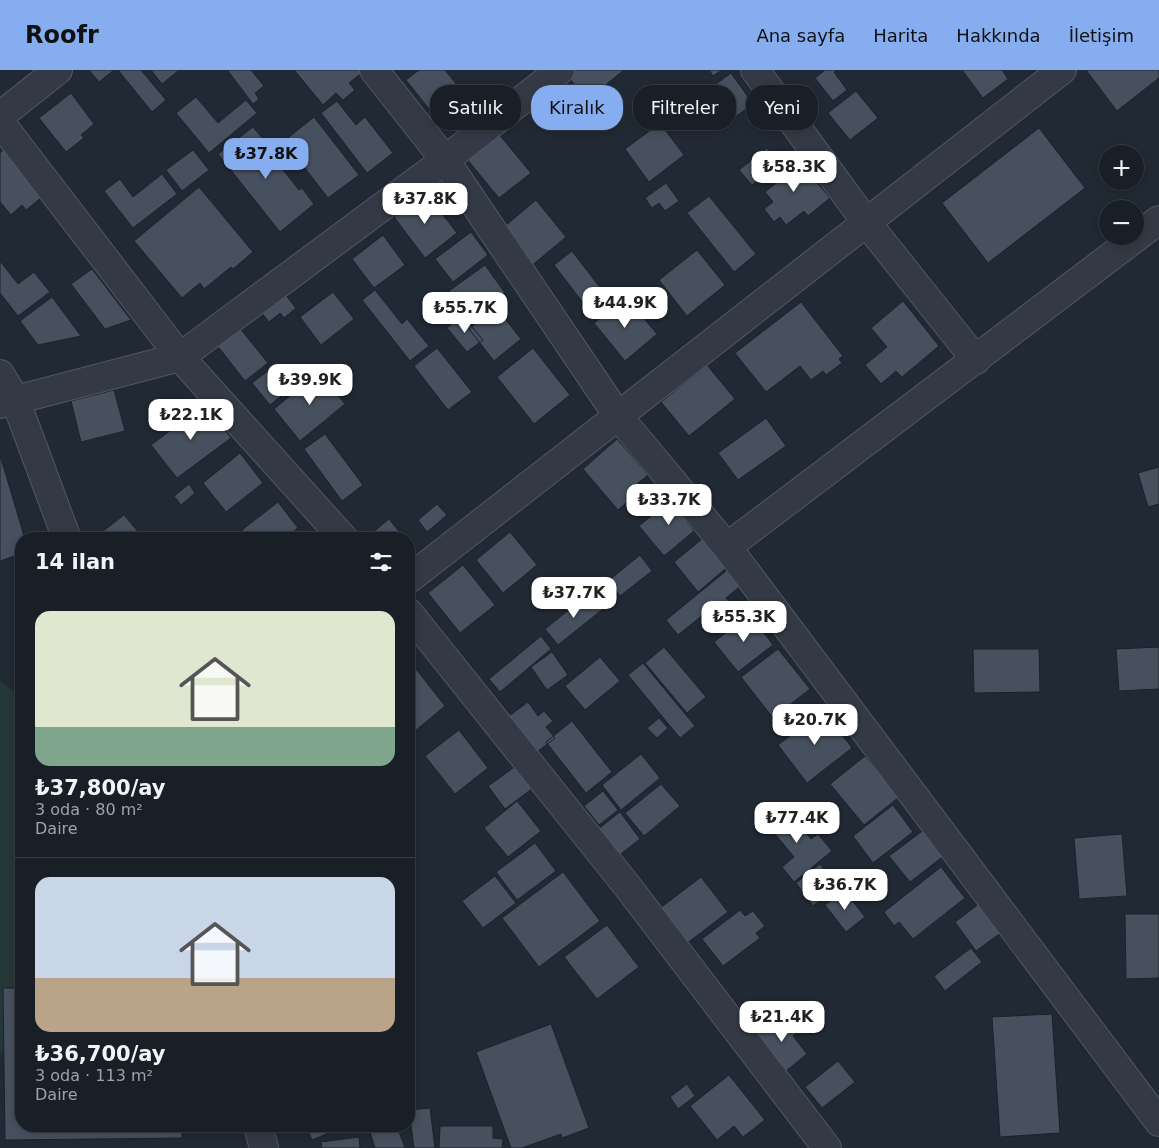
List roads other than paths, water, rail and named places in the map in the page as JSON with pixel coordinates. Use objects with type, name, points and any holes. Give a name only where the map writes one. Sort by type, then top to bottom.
[{"type":"street","points":[[0,116],[58,70]]},
{"type":"street","points":[[374,70],[445,160],[618,416],[727,547],[1159,1122]]},
{"type":"street","points":[[8,402],[180,357],[445,160],[560,70]]},
{"type":"street","points":[[755,70],[866,222],[976,360]]},
{"type":"street","points":[[415,574],[1062,70]]},
{"type":"street","points":[[0,122],[180,357],[338,532]]},
{"type":"street","points":[[727,547],[1159,220]]},
{"type":"street","points":[[0,374],[8,402],[64,532]]},
{"type":"street","points":[[415,621],[628,887],[827,1148]]},
{"type":"street","points":[[260,1132],[264,1148]]}]
